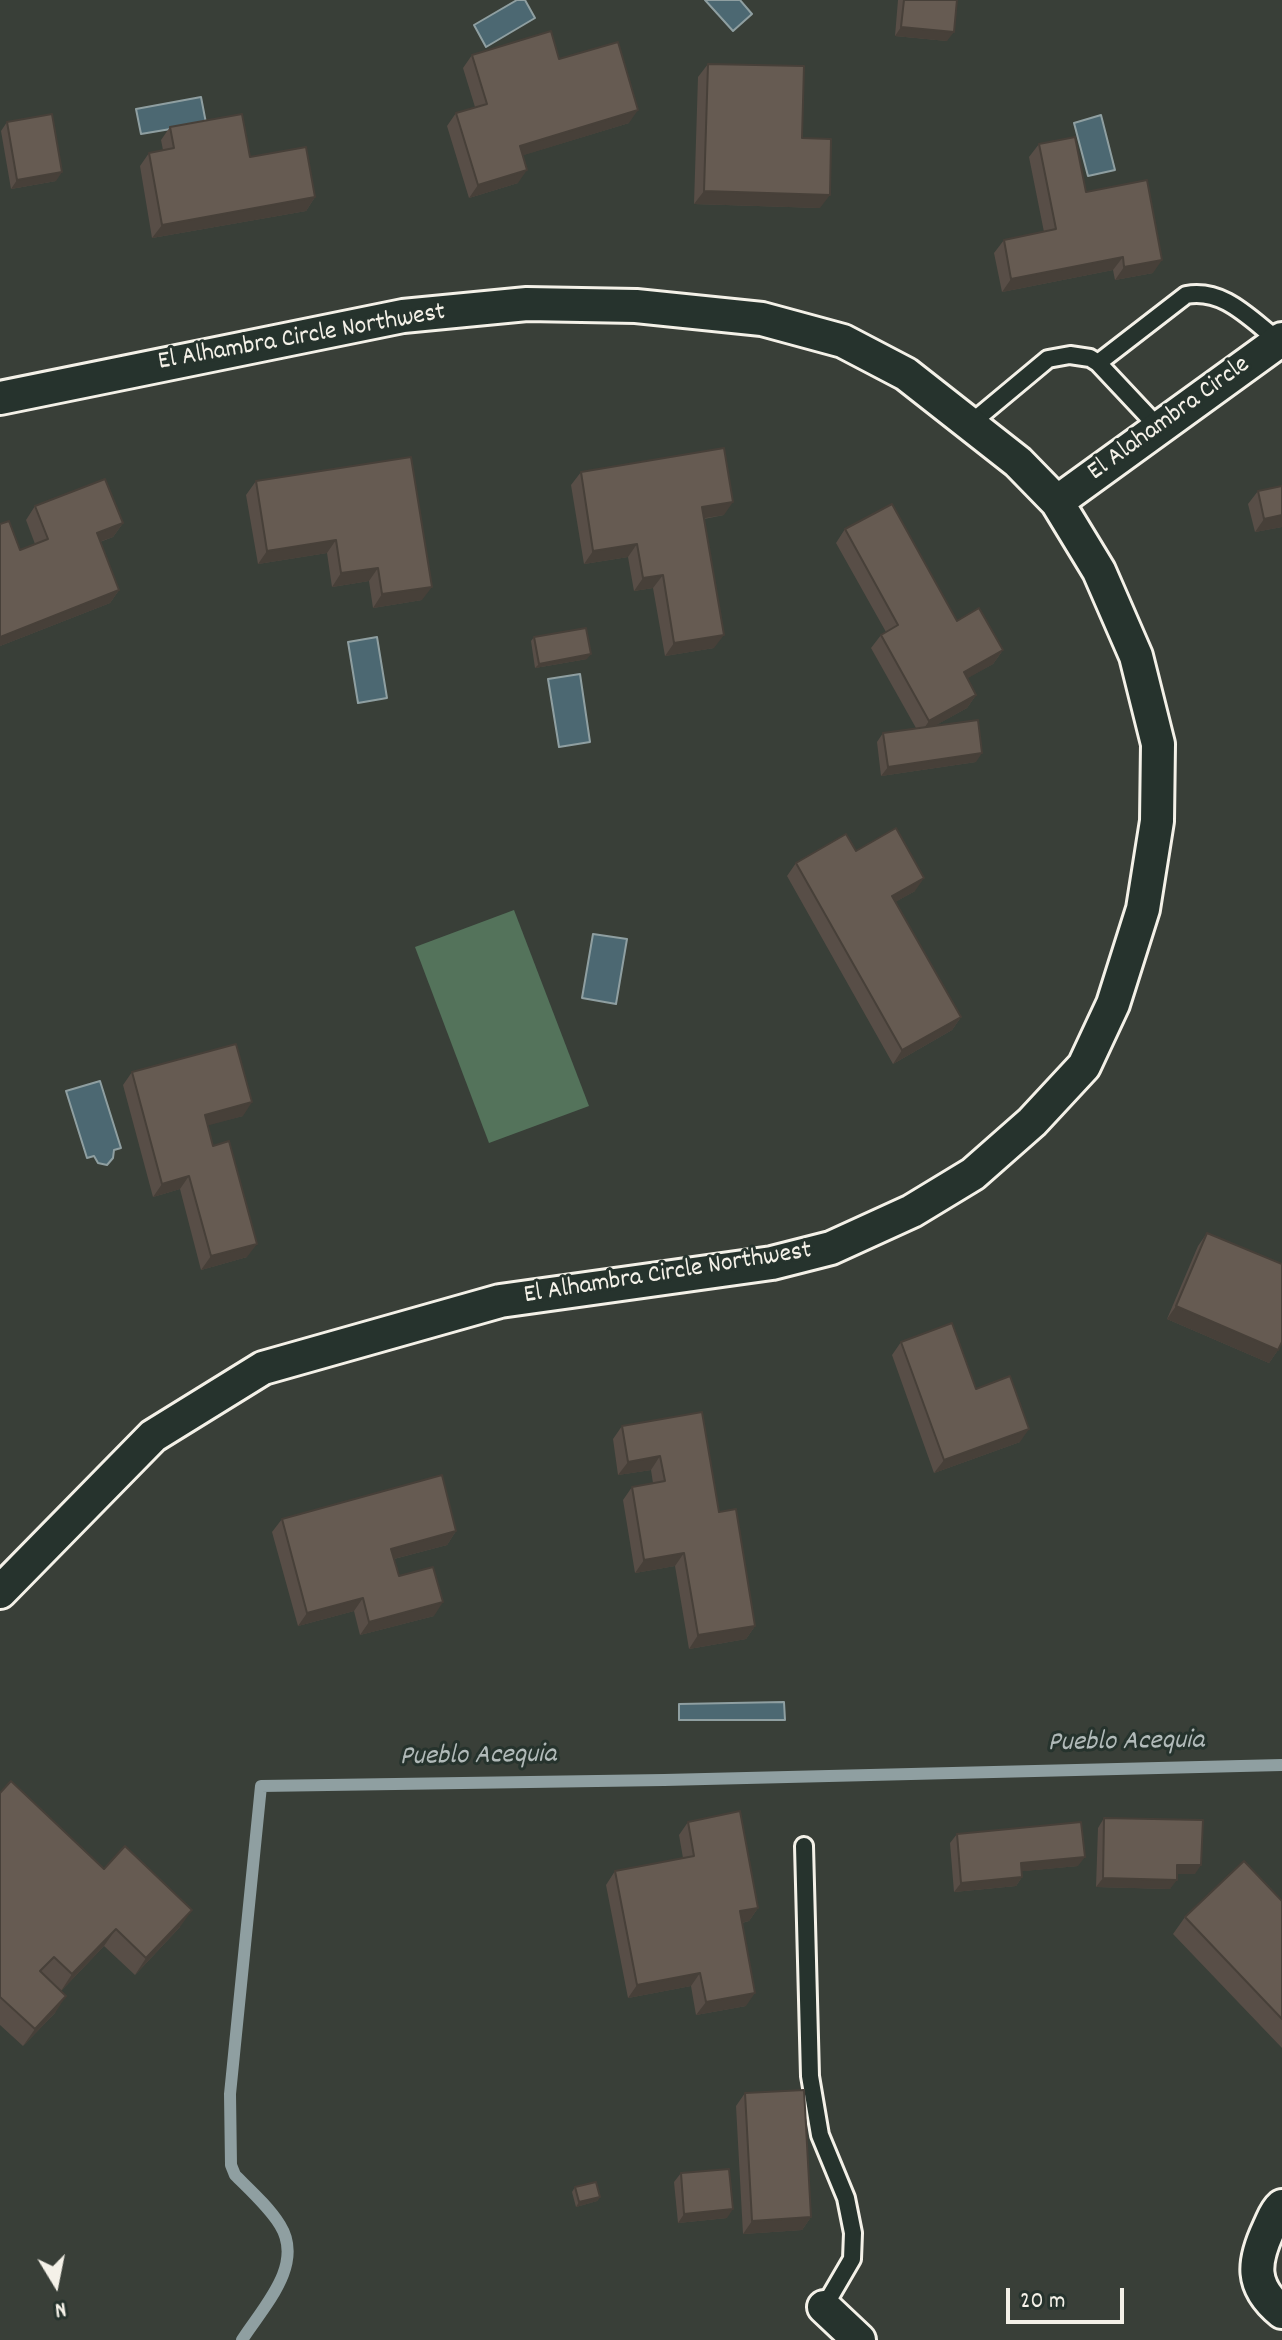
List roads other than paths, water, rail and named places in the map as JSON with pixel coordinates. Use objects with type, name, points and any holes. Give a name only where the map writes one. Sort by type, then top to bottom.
[{"type":"street","name":"El Alhambra Circle Northwest","points":[[0,398],[403,316],[527,304],[636,306],[762,319],[843,341],[906,374],[1018,462],[1057,502],[1099,571],[1136,656],[1158,744],[1157,821],[1143,909],[1113,1004],[1084,1066],[1032,1122],[973,1174],[912,1211],[831,1248],[772,1263],[500,1301],[263,1368],[153,1436],[0,1592]]},
{"type":"street","name":"El Alahambra Circle","points":[[1057,502],[1280,340]]},
{"type":"street","points":[[1282,2206],[1261,2245],[1255,2269],[1268,2301],[1282,2312]]},
{"type":"street","points":[[824,2307],[859,2340]]},
{"type":"lane","points":[[1098,363],[1186,295],[1194,293],[1222,297],[1280,340]]},
{"type":"lane","points":[[970,424],[1048,359],[1070,355],[1090,358],[1098,363],[1159,428]]},
{"type":"lane","points":[[804,1846],[810,2076],[820,2135],[846,2198],[853,2233],[852,2259],[824,2307]]},
{"type":"water","points":[[517,0],[525,0],[535,18],[486,47],[474,25]]},
{"type":"water","points":[[705,0],[740,0],[752,14],[733,31]]},
{"type":"water","points":[[201,97],[206,123],[141,134],[136,109]]},
{"type":"water","points":[[1101,115],[1115,170],[1088,176],[1074,123]]},
{"type":"water","points":[[377,637],[387,698],[358,703],[348,642]]},
{"type":"water","points":[[580,674],[590,742],[559,747],[548,679]]},
{"type":"water","points":[[593,934],[627,939],[616,1004],[582,998]]},
{"type":"water","points":[[100,1081],[121,1148],[114,1150],[113,1158],[107,1165],[98,1163],[94,1156],[87,1158],[66,1091]]},
{"type":"water","points":[[784,1702],[785,1720],[679,1720],[679,1704]]},
{"type":"waterway","name":"Pueblo Acequia","points":[[242,2340],[270,2300],[288,2255],[280,2225],[235,2175],[231,2165],[230,2094],[261,1786],[1282,1765]]}]
